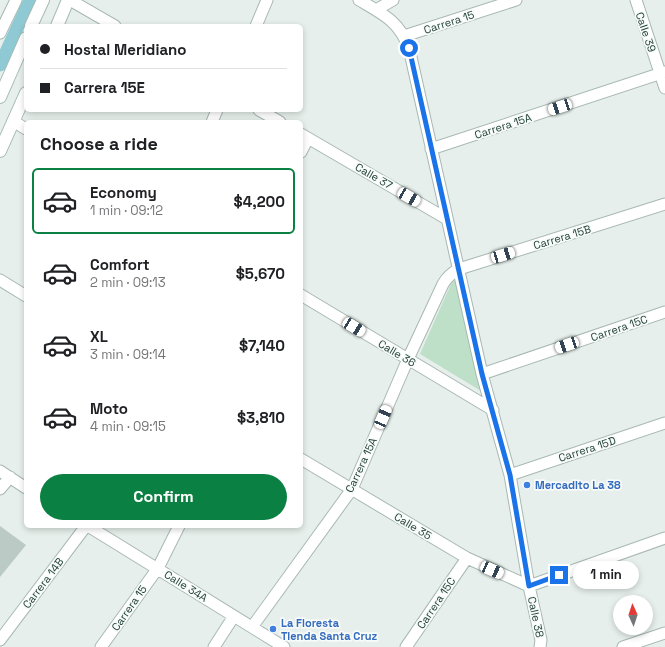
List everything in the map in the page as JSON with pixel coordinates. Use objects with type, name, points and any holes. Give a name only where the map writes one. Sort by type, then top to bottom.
[{"type":"main road","points":[[32,24],[42,0]]},
{"type":"main road","points":[[58,24],[69,0]]},
{"type":"main road","points":[[0,97],[24,43]]},
{"type":"main road","points":[[0,151],[24,97]]},
{"type":"street","points":[[0,32],[16,0]]},
{"type":"street","points":[[69,0],[111,24]]},
{"type":"street","points":[[257,24],[268,0]]},
{"type":"street","name":"Calle 38","points":[[359,0],[376,10],[399,28],[404,36],[414,65],[431,149],[482,374],[510,475],[529,586],[541,640],[540,647]]},
{"type":"street","points":[[376,10],[393,0]]},
{"type":"street","name":"Carrera 15","points":[[404,36],[516,0]]},
{"type":"street","name":"Calle 39","points":[[636,0],[663,73],[665,88]]},
{"type":"street","name":"Carrera 15A","points":[[431,149],[663,73]]},
{"type":"street","points":[[262,112],[276,120]]},
{"type":"street","points":[[13,121],[24,128]]},
{"type":"street","name":"Calle 37","points":[[304,136],[447,219]]},
{"type":"street","name":"Carrera 15B","points":[[459,269],[665,204]]},
{"type":"street","name":"Carrera 15A","points":[[252,627],[352,489],[408,359],[443,284],[453,272],[459,269]]},
{"type":"street","points":[[0,280],[24,295]]},
{"type":"street","name":"Calle 36","points":[[303,296],[493,410]]},
{"type":"street","name":"Carrera 15C","points":[[482,374],[665,312]]},
{"type":"street","name":"Carrera 15D","points":[[510,475],[665,424]]},
{"type":"street","name":"Calle 35","points":[[303,460],[467,558],[529,586]]},
{"type":"street","points":[[0,489],[5,474],[24,487]]},
{"type":"street","name":"Carrera 14B","points":[[0,640],[85,528]]},
{"type":"street","name":"Calle 34A","points":[[90,528],[158,568],[284,647]]},
{"type":"street","name":"Carrera 15","points":[[101,647],[158,568],[178,528]]},
{"type":"street","points":[[529,586],[665,538]]},
{"type":"street","name":"Carrera 15C","points":[[406,647],[467,558]]},
{"type":"street","points":[[214,647],[234,616]]},
{"type":"street","points":[[623,647],[665,633]]},
{"type":"green space","points":[[454,277],[481,391],[420,354]]},
{"type":"building","points":[[0,526],[26,545],[0,577]]},
{"type":"waterway","points":[[0,65],[30,0]]},
{"type":"place","name":"Mercadito La 38","points":[[527,485]]},
{"type":"place","name":"La Floresta Tienda Santa Cruz","points":[[273,629]]},
{"type":"route","points":[[409,48],[482,374],[510,475],[529,586],[559,575]]}]
